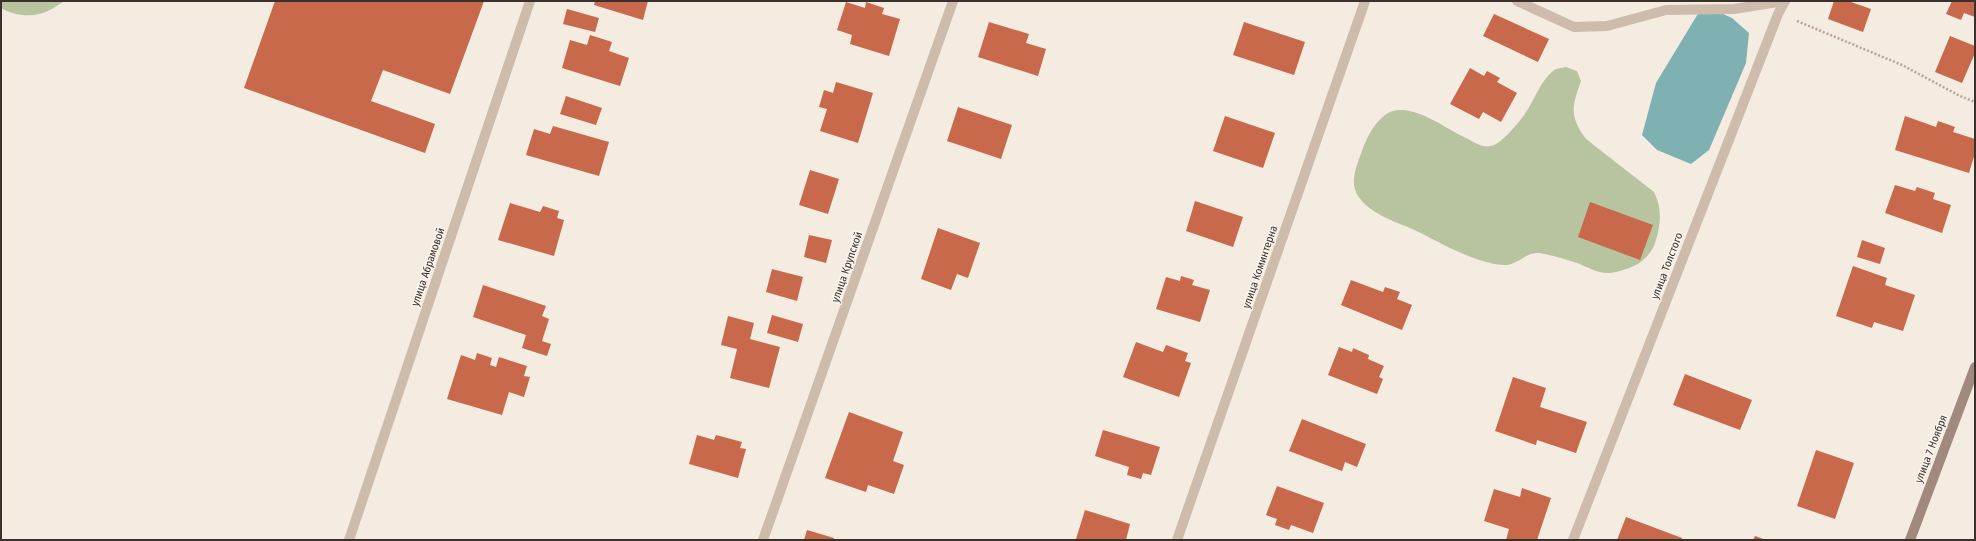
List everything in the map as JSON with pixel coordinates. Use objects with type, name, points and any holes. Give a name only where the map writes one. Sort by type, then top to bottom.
[{"type":"street","name":"улица Абрамовой","points":[[348,540],[530,1]]},
{"type":"street","name":"улица Крупской","points":[[763,540],[953,1]]},
{"type":"street","name":"улица Коминтерна","points":[[1177,540],[1365,1]]},
{"type":"street","points":[[1517,1],[1574,27],[1607,26],[1666,10],[1734,9],[1785,1]]},
{"type":"street","name":"улица Толстого","points":[[1573,540],[1778,14],[1785,1]]},
{"type":"street","name":"улица 7 Ноября","points":[[1910,540],[1975,367]]},
{"type":"path","points":[[1778,14],[1902,65],[1960,96],[1975,102]]},
{"type":"green space","points":[[1,1],[65,1],[40,14],[20,15],[1,8]]},
{"type":"green space","points":[[1566,67],[1577,71],[1581,81],[1574,104],[1574,111],[1577,124],[1586,139],[1654,192],[1657,198],[1660,216],[1656,240],[1648,255],[1638,264],[1619,271],[1606,273],[1568,260],[1534,253],[1508,265],[1493,264],[1460,253],[1421,233],[1378,214],[1358,196],[1355,191],[1354,179],[1358,162],[1364,145],[1373,128],[1382,117],[1393,111],[1402,110],[1412,112],[1432,119],[1476,144],[1491,146],[1506,136],[1517,124],[1549,75],[1556,69]]},
{"type":"water","points":[[1714,10],[1732,18],[1749,33],[1746,63],[1709,150],[1691,164],[1657,150],[1642,135],[1656,83],[1699,12]]},
{"type":"building","points":[[275,1],[484,1],[450,94],[383,70],[371,101],[435,124],[425,153],[244,88]]},
{"type":"building","points":[[595,1],[648,1],[643,20],[594,5]]},
{"type":"building","points":[[1834,1],[1848,1],[1871,9],[1863,32],[1828,19]]},
{"type":"building","points":[[1952,1],[1975,1],[1975,17],[1964,13],[1961,20],[1946,14]]},
{"type":"building","points":[[846,2],[865,8],[866,2],[884,8],[882,14],[900,19],[889,56],[850,44],[852,35],[837,30]]},
{"type":"building","points":[[567,9],[599,18],[595,32],[563,24]]},
{"type":"building","points":[[1494,14],[1549,39],[1538,62],[1483,36]]},
{"type":"building","points":[[989,22],[1029,34],[1026,43],[1046,49],[1038,76],[978,57]]},
{"type":"building","points":[[1244,22],[1305,42],[1294,75],[1233,55]]},
{"type":"building","points":[[590,35],[612,42],[609,51],[629,58],[620,86],[562,68],[570,40],[587,45]]},
{"type":"building","points":[[1950,36],[1975,46],[1975,53],[1962,83],[1935,72]]},
{"type":"building","points":[[1470,68],[1484,76],[1487,71],[1500,78],[1497,82],[1517,93],[1501,122],[1483,112],[1479,119],[1450,104]]},
{"type":"building","points":[[836,82],[873,93],[858,143],[820,131],[827,109],[819,107],[824,90],[833,93]]},
{"type":"building","points":[[566,96],[602,108],[596,125],[560,114]]},
{"type":"building","points":[[958,107],[1012,125],[1001,159],[947,141]]},
{"type":"building","points":[[1225,116],[1275,133],[1263,168],[1213,151]]},
{"type":"building","points":[[1905,116],[1936,127],[1938,121],[1955,127],[1953,132],[1975,139],[1975,153],[1969,173],[1895,150]]},
{"type":"building","points":[[553,126],[609,142],[599,176],[526,155],[534,129],[550,134]]},
{"type":"building","points":[[810,170],[839,179],[828,214],[799,205]]},
{"type":"building","points":[[1895,185],[1915,191],[1917,187],[1935,193],[1933,199],[1951,205],[1942,233],[1885,213]]},
{"type":"building","points":[[1195,201],[1243,217],[1233,247],[1186,231]]},
{"type":"building","points":[[1590,202],[1653,225],[1640,260],[1578,237]]},
{"type":"building","points":[[510,203],[540,212],[543,206],[559,211],[557,218],[564,220],[554,256],[498,240]]},
{"type":"building","points":[[938,228],[980,243],[968,278],[957,274],[951,290],[921,279]]},
{"type":"building","points":[[809,235],[832,240],[826,263],[804,257]]},
{"type":"building","points":[[1862,240],[1885,248],[1880,264],[1857,257]]},
{"type":"building","points":[[1853,266],[1887,278],[1885,285],[1915,295],[1903,331],[1874,322],[1872,328],[1836,316]]},
{"type":"building","points":[[772,269],[803,277],[797,301],[766,292]]},
{"type":"building","points":[[1181,276],[1194,280],[1192,285],[1210,290],[1200,322],[1156,309],[1166,277],[1180,281]]},
{"type":"building","points":[[1351,280],[1383,292],[1385,287],[1400,292],[1397,299],[1412,305],[1402,330],[1341,305]]},
{"type":"building","points":[[483,285],[546,306],[542,316],[549,319],[542,341],[551,344],[547,356],[522,348],[526,335],[473,317]]},
{"type":"building","points":[[772,315],[803,324],[798,342],[767,333]]},
{"type":"building","points":[[728,316],[754,323],[750,339],[780,347],[769,388],[730,378],[737,349],[721,345]]},
{"type":"building","points":[[1136,342],[1163,352],[1166,345],[1188,353],[1185,361],[1191,363],[1179,397],[1123,377]]},
{"type":"building","points":[[1339,347],[1352,352],[1353,348],[1369,355],[1368,359],[1384,366],[1379,377],[1383,379],[1377,394],[1328,375]]},
{"type":"building","points":[[477,353],[492,358],[490,365],[496,367],[499,357],[527,366],[524,376],[530,377],[524,397],[509,392],[502,415],[447,399],[461,355],[475,360]]},
{"type":"building","points":[[1685,374],[1752,400],[1740,430],[1673,405]]},
{"type":"building","points":[[1513,377],[1546,388],[1540,407],[1587,422],[1576,453],[1537,440],[1536,445],[1495,431]]},
{"type":"building","points":[[849,412],[903,432],[893,461],[904,465],[894,494],[868,485],[866,492],[825,478]]},
{"type":"building","points":[[1302,419],[1366,444],[1357,467],[1345,462],[1342,471],[1289,451]]},
{"type":"building","points":[[1103,430],[1160,447],[1151,475],[1143,473],[1141,479],[1127,475],[1129,467],[1095,456]]},
{"type":"building","points":[[697,435],[714,440],[716,435],[742,442],[740,448],[746,449],[738,478],[689,464]]},
{"type":"building","points":[[1816,450],[1854,463],[1835,519],[1797,506]]},
{"type":"building","points":[[1277,486],[1324,503],[1313,533],[1291,525],[1289,530],[1275,525],[1277,519],[1266,515]]},
{"type":"building","points":[[1522,488],[1551,498],[1537,540],[1506,540],[1509,529],[1484,521],[1494,489],[1520,497]]},
{"type":"building","points":[[1085,510],[1130,524],[1126,540],[1076,539]]},
{"type":"building","points":[[1626,517],[1682,538],[1682,540],[1617,540]]},
{"type":"building","points":[[807,530],[834,538],[834,540],[804,540]]},
{"type":"building","points":[[1755,536],[1766,540],[1753,540]]}]
